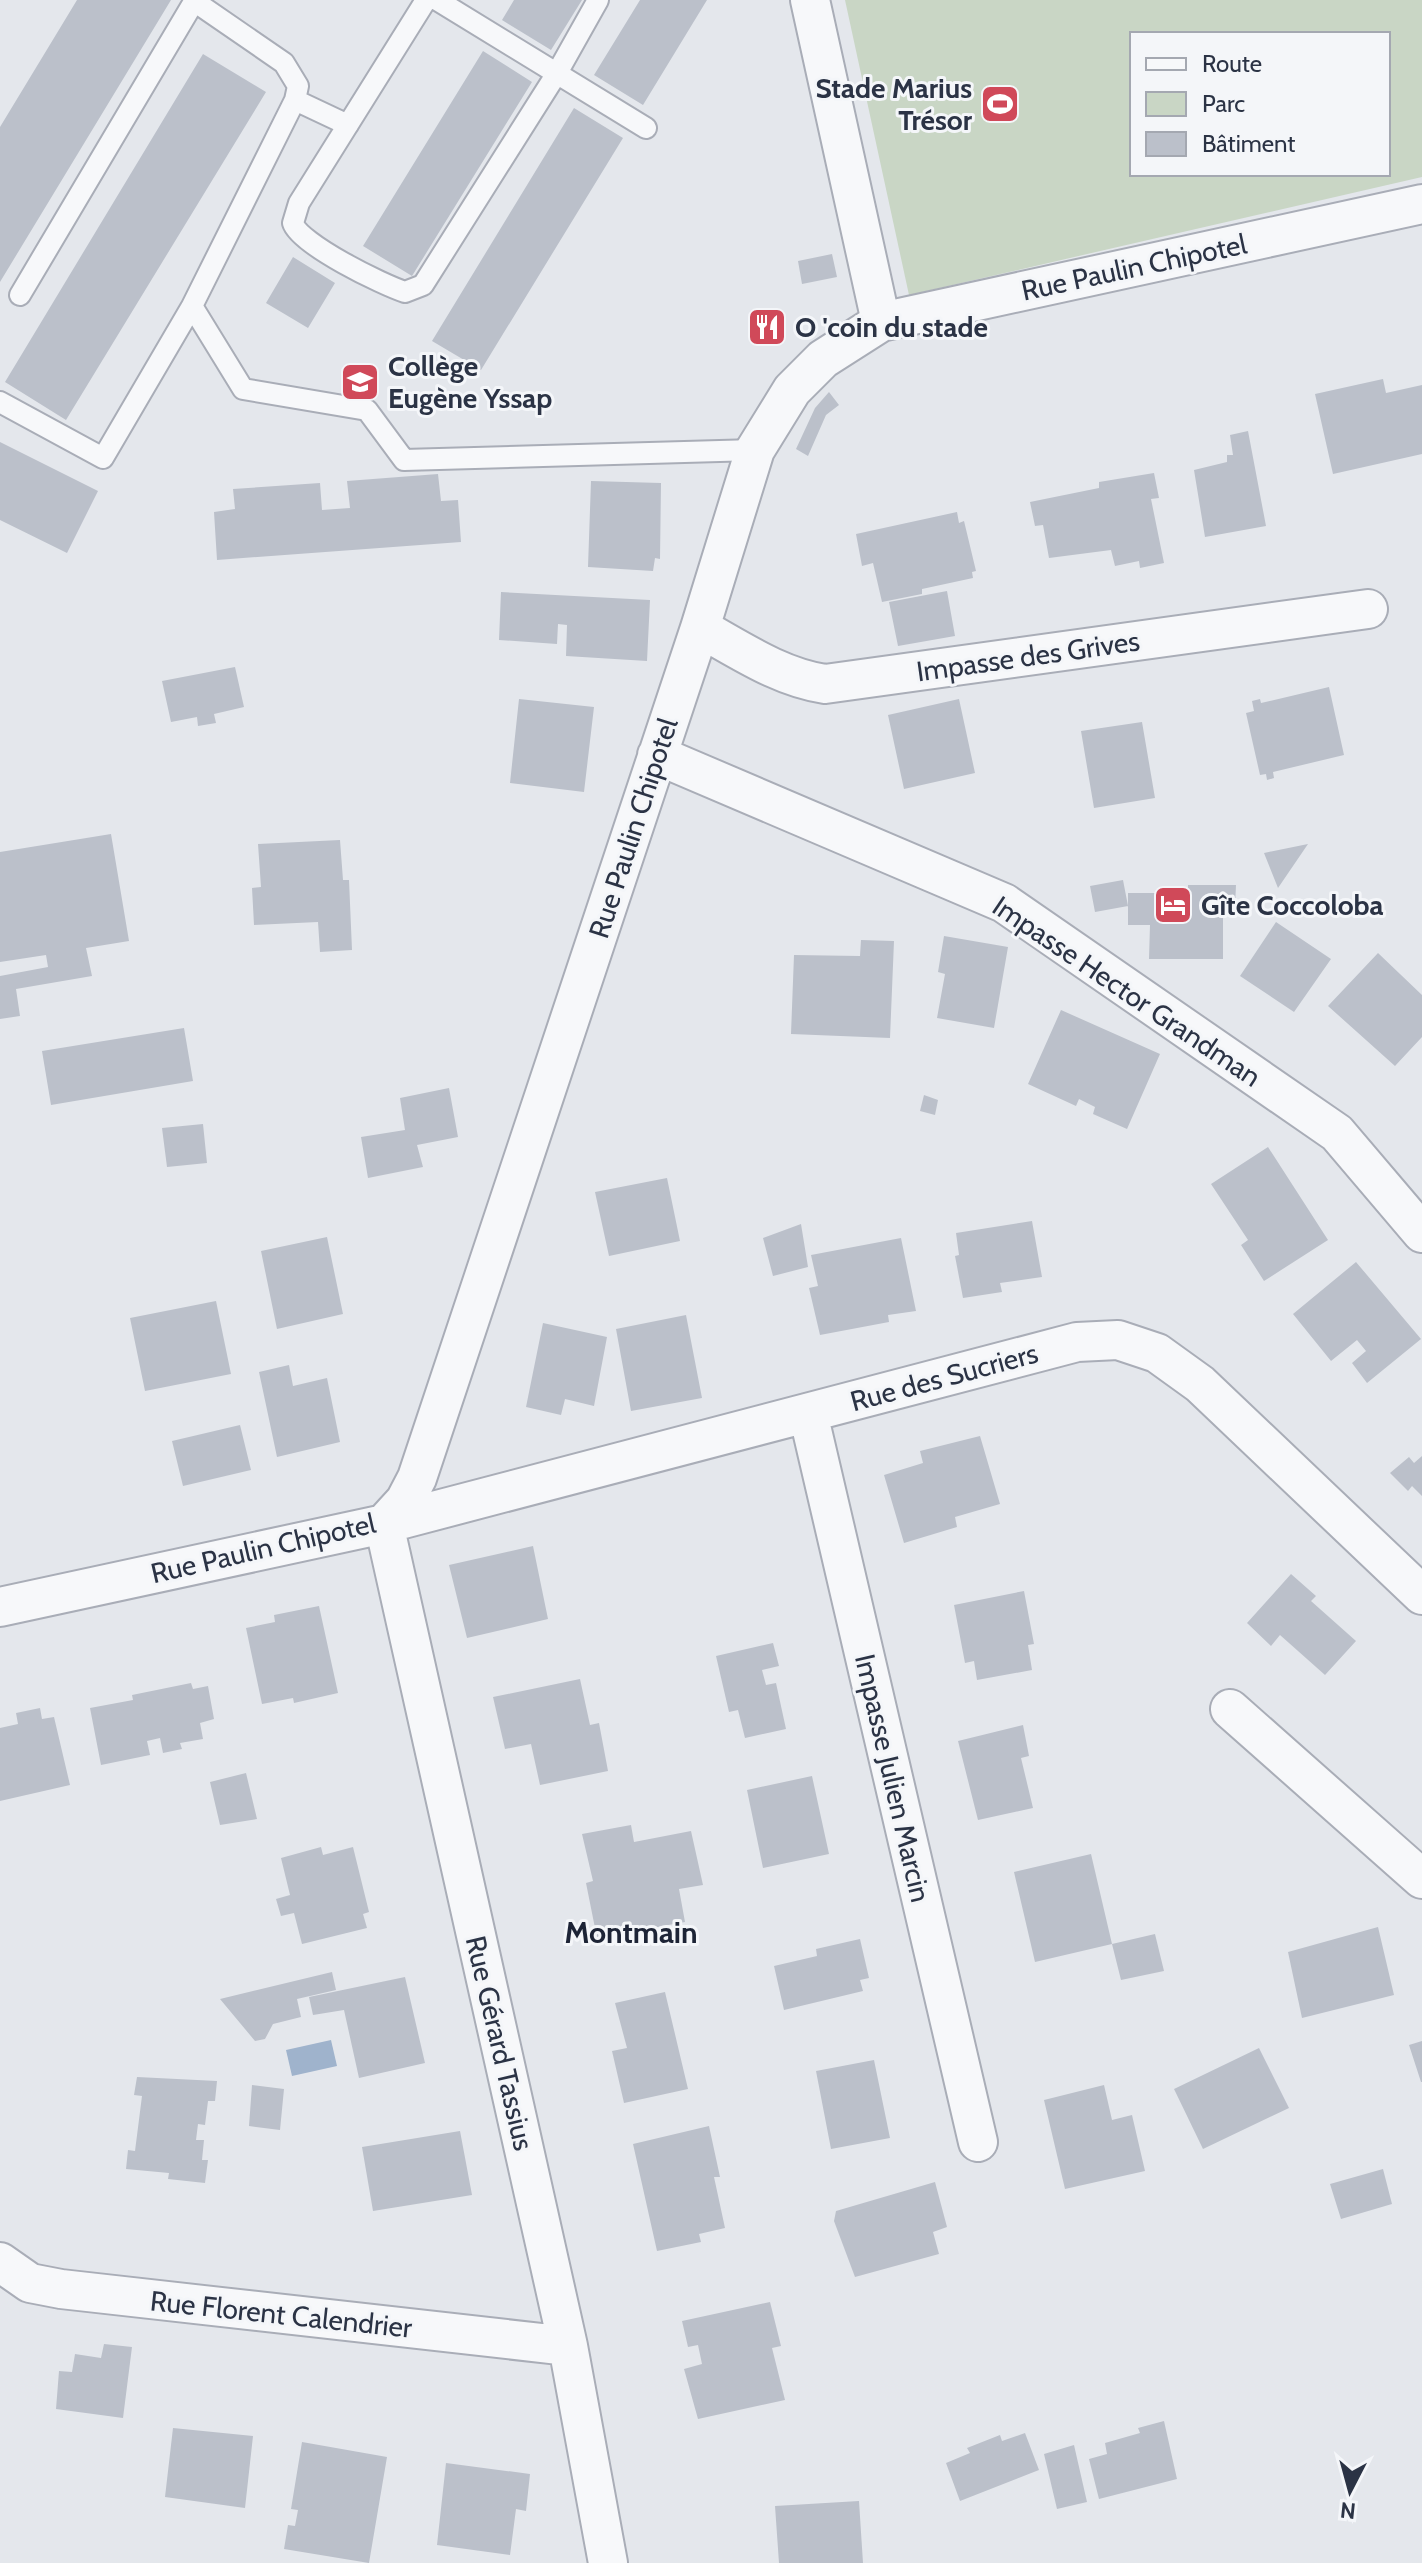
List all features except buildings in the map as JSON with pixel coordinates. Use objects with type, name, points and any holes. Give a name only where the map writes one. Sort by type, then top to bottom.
[{"type":"street","points":[[810,0],[881,322]]},
{"type":"street","name":"Rue Paulin Chipotel","points":[[0,1607],[384,1524],[405,1501],[417,1478],[700,628],[755,450],[792,390],[823,359],[881,322],[1422,204]]},
{"type":"street","name":"Impasse des Grives","points":[[700,628],[775,669],[800,680],[825,684],[1368,609]]},
{"type":"street","name":"Impasse Hector Grandman","points":[[657,755],[1004,903],[1337,1133],[1420,1228]]},
{"type":"street","name":"Rue des Sucriers","points":[[384,1524],[1077,1342],[1118,1340],[1157,1353],[1200,1384],[1422,1595]]},
{"type":"street","name":"Impasse Julien Marcin","points":[[808,1413],[978,2142]]},
{"type":"street","name":"Rue Gérard Tassius","points":[[384,1524],[568,2346],[608,2563]]},
{"type":"street","points":[[1230,1709],[1422,1879]]},
{"type":"street","name":"Rue Florent Calendrier","points":[[0,2262],[30,2283],[61,2289],[568,2346]]},
{"type":"lane","points":[[0,402],[103,458],[192,306],[295,100],[298,86],[284,63],[195,0],[20,295]]},
{"type":"lane","points":[[426,0],[294,215],[295,230],[381,283],[405,292],[423,285],[557,73],[598,0]]},
{"type":"lane","points":[[437,0],[646,128]]},
{"type":"lane","points":[[295,100],[348,125]]},
{"type":"lane","points":[[192,306],[243,389],[367,410],[404,460],[755,450]]},
{"type":"green space","name":"Stade Marius Trésor","points":[[845,0],[1422,0],[1422,177],[909,295]]},
{"type":"water","points":[[331,2040],[337,2066],[292,2076],[286,2050]]},
{"type":"place","name":"Stade Marius Trésor","points":[[1000,104]]},
{"type":"place","name":"O 'coin du stade","points":[[767,327]]},
{"type":"place","name":"Collège Eugène Yssap","points":[[360,382]]},
{"type":"place","name":"Gîte Coccoloba","points":[[1173,905]]},
{"type":"district","name":"Montmain","points":[[631,1933]]}]
